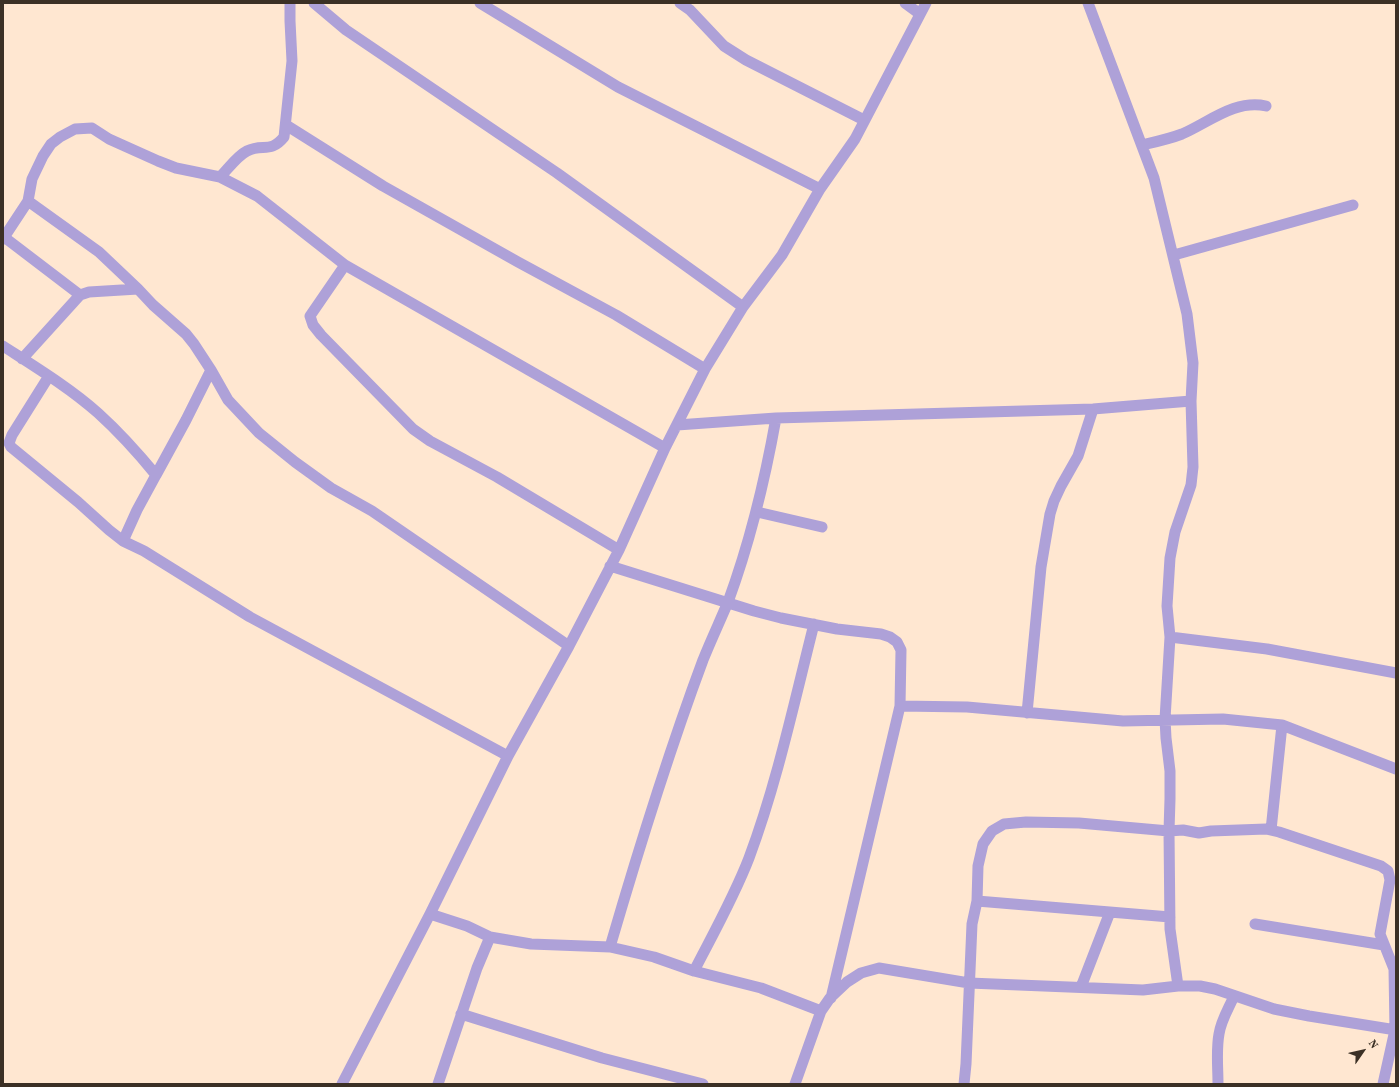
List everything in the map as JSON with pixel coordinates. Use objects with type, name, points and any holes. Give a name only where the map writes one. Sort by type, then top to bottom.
[{"type":"street","points":[[220,177],[243,153],[249,150],[270,148],[284,137],[292,61],[290,3]]},
{"type":"street","points":[[314,3],[346,30],[557,173],[743,307]]},
{"type":"street","points":[[480,3],[618,87],[820,190]]},
{"type":"street","points":[[680,3],[692,7],[724,46],[746,60],[864,120]]},
{"type":"street","points":[[905,3],[920,14]]},
{"type":"street","points":[[342,1084],[430,914],[508,756],[569,646],[619,550],[666,448],[705,369],[743,307],[782,255],[820,190],[855,138],[926,3]]},
{"type":"street","points":[[1088,3],[1154,178],[1174,255],[1187,314],[1193,363],[1191,401],[1193,467],[1191,486],[1175,532],[1170,558],[1167,606],[1170,637],[1165,719],[1170,771],[1170,929],[1178,986]]},
{"type":"street","points":[[1142,145],[1180,135],[1220,114],[1246,105],[1258,104],[1266,106]]},
{"type":"street","points":[[286,125],[383,186],[616,315],[705,369]]},
{"type":"street","points":[[80,295],[4,238],[28,202],[32,179],[43,156],[51,144],[75,129],[92,128],[109,138],[176,168],[220,177],[257,196],[344,265],[666,448]]},
{"type":"street","points":[[28,202],[99,252],[153,305],[186,334],[211,370],[228,400],[246,420],[295,462],[331,488],[372,511],[569,646]]},
{"type":"street","points":[[1174,255],[1353,205]]},
{"type":"street","points":[[344,265],[310,316],[313,325],[321,335],[413,429],[430,441],[497,477],[619,550]]},
{"type":"street","points":[[22,359],[80,295],[89,292],[138,289]]},
{"type":"street","points":[[3,346],[49,376],[96,412],[136,451],[156,475]]},
{"type":"street","points":[[123,541],[137,510],[186,420],[211,370]]},
{"type":"street","points":[[49,376],[12,435],[9,443],[11,447],[78,502],[109,530],[123,541],[144,551],[250,617],[508,756]]},
{"type":"street","points":[[677,425],[776,418],[1093,409],[1191,401]]},
{"type":"street","points":[[1027,712],[1041,567],[1050,514],[1061,486],[1078,456],[1093,409]]},
{"type":"street","points":[[610,947],[664,774],[704,659],[728,602],[756,512],[776,418]]},
{"type":"street","points":[[756,512],[822,527]]},
{"type":"street","points":[[610,566],[754,611],[837,629],[881,634],[890,637],[897,642],[901,650],[900,706],[830,998]]},
{"type":"street","points":[[694,970],[746,866],[766,807],[814,624]]},
{"type":"street","points":[[1170,637],[1267,649],[1396,673]]},
{"type":"street","points":[[900,706],[967,707],[1123,720],[1223,719],[1282,725],[1396,769]]},
{"type":"street","points":[[1271,830],[1282,725]]},
{"type":"street","points":[[964,1084],[972,924],[976,901],[978,866],[983,844],[992,831],[1004,824],[1026,822],[1079,823],[1169,831],[1183,830],[1199,833],[1211,831],[1271,830],[1370,861],[1388,871],[1390,880],[1389,889],[1380,934],[1394,969],[1395,1030],[1383,1084]]},
{"type":"street","points":[[976,901],[1170,916]]},
{"type":"street","points":[[1081,987],[1110,912]]},
{"type":"street","points":[[430,914],[461,924],[490,937],[531,944],[610,947],[654,957],[694,970],[761,988],[821,1011]]},
{"type":"street","points":[[1255,924],[1384,945]]},
{"type":"street","points":[[438,1084],[477,968],[490,937]]},
{"type":"street","points":[[795,1084],[821,1011],[830,998],[847,982],[861,973],[879,968],[969,982],[1143,990],[1178,986],[1200,986],[1274,1008],[1309,1016],[1395,1030]]},
{"type":"street","points":[[1218,1084],[1217,1061],[1219,1033],[1234,996]]},
{"type":"street","points":[[461,1014],[602,1058],[703,1084]]}]
